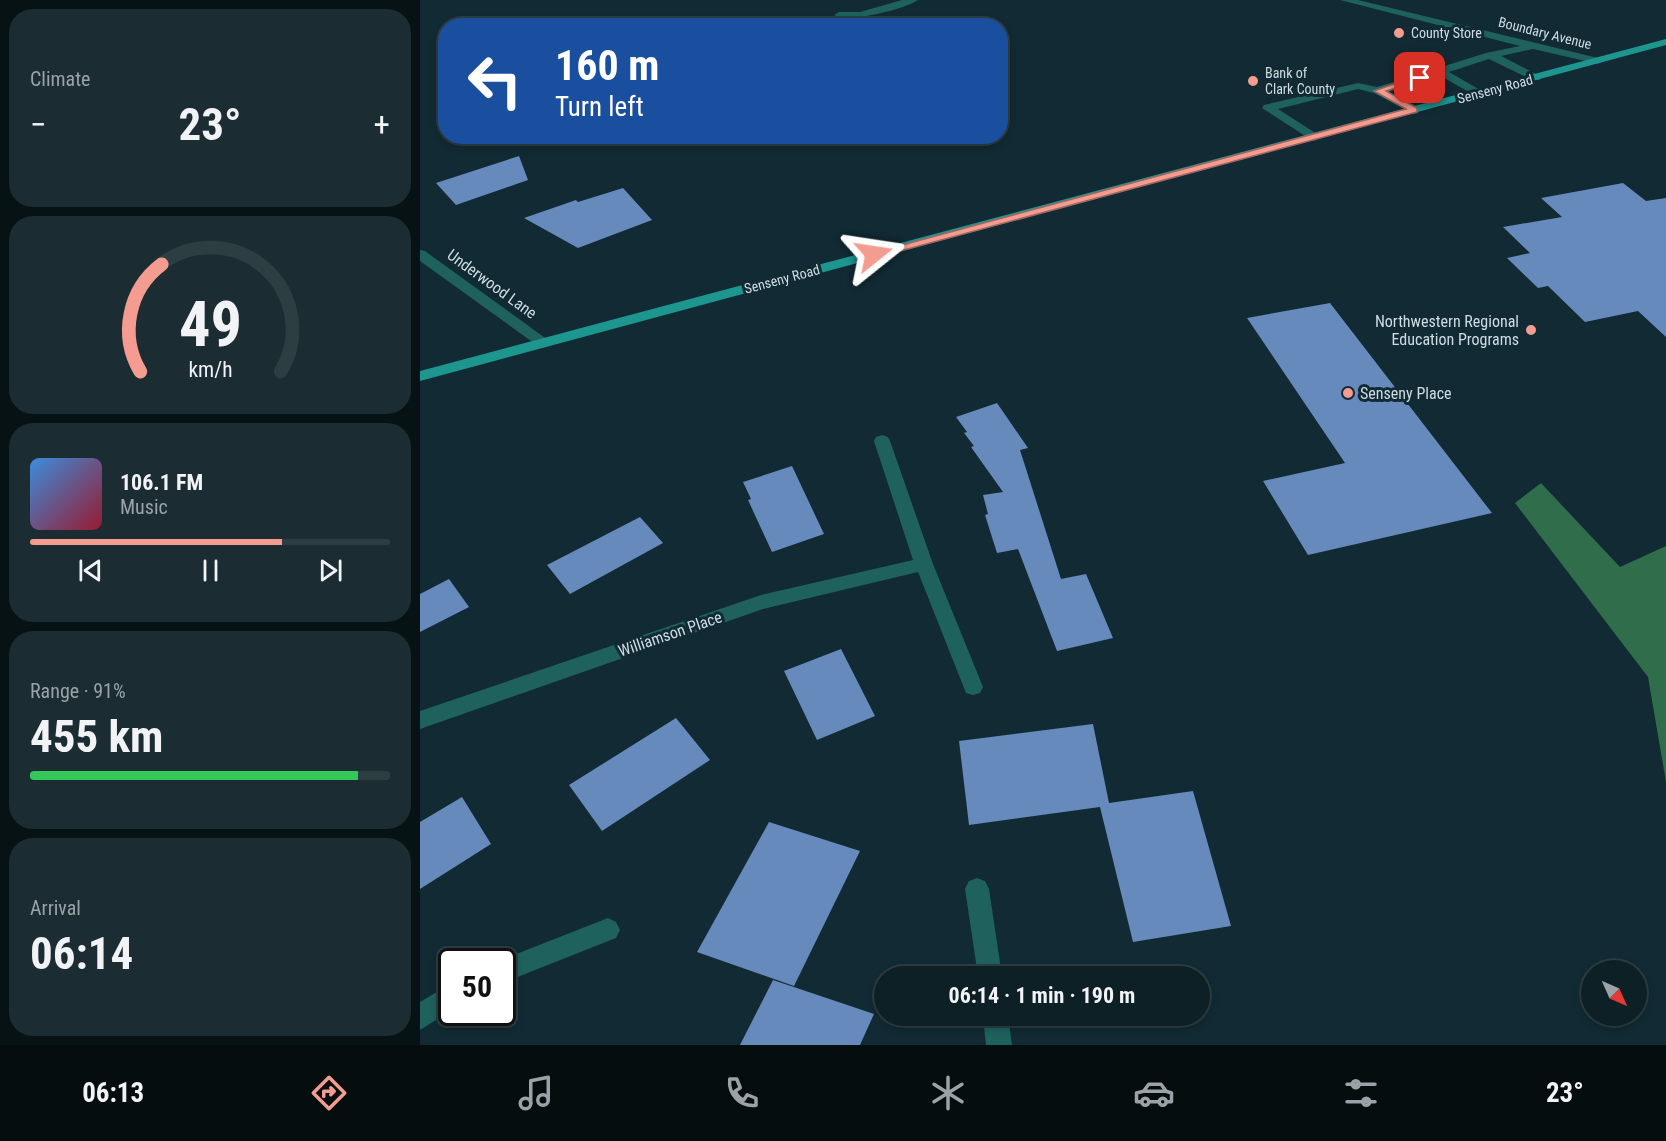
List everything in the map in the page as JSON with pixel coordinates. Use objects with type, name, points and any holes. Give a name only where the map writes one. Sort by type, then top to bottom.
[{"type":"main road","name":"Senseny Road","points":[[420,376],[1666,42]]},
{"type":"street","points":[[839,15],[860,15],[913,0]]},
{"type":"street","name":"Boundary Avenue","points":[[1345,0],[1598,61]]},
{"type":"street","points":[[1378,91],[1490,55],[1534,46]]},
{"type":"street","points":[[1490,55],[1536,78]]},
{"type":"street","points":[[1440,71],[1478,93]]},
{"type":"street","points":[[1314,137],[1268,108],[1358,86],[1378,91],[1414,110]]},
{"type":"street","name":"Underwood Lane","points":[[420,254],[543,343]]},
{"type":"street","points":[[882,441],[924,564],[973,687]]},
{"type":"street","name":"Williamson Place","points":[[420,720],[761,602],[924,564]]},
{"type":"street","points":[[977,889],[989,966]]},
{"type":"street","points":[[516,966],[608,930]]},
{"type":"street","points":[[420,1017],[438,1005]]},
{"type":"street","points":[[997,1026],[999,1045]]},
{"type":"green space","points":[[1541,483],[1620,567],[1666,546],[1666,782],[1648,677],[1515,503]]},
{"type":"building","points":[[519,156],[528,180],[456,205],[436,183]]},
{"type":"building","points":[[1623,183],[1646,201],[1666,198],[1666,337],[1638,311],[1585,322],[1548,286],[1538,288],[1507,258],[1530,253],[1503,227],[1562,217],[1541,198]]},
{"type":"building","points":[[623,188],[652,220],[578,248],[524,218],[576,200],[578,202]]},
{"type":"building","name":"Senseny Place","points":[[1330,303],[1492,513],[1308,555],[1263,481],[1345,463],[1247,318]]},
{"type":"building","points":[[997,403],[1028,448],[1020,450],[1061,579],[1086,574],[1113,638],[1057,651],[1018,549],[997,553],[985,515],[988,514],[983,495],[1003,492],[971,447],[974,446],[956,417]]},
{"type":"building","points":[[792,466],[824,534],[772,552],[748,500],[751,499],[743,482]]},
{"type":"building","points":[[640,517],[663,543],[570,594],[547,565]]},
{"type":"building","points":[[449,579],[469,607],[420,632],[420,594]]},
{"type":"building","points":[[841,649],[875,716],[817,740],[784,671]]},
{"type":"building","points":[[676,718],[710,760],[602,831],[569,785]]},
{"type":"building","points":[[1093,724],[1109,803],[1193,791],[1231,926],[1133,942],[1100,807],[969,825],[959,741]]},
{"type":"building","points":[[462,797],[491,844],[420,889],[420,822]]},
{"type":"building","points":[[769,822],[860,851],[794,986],[697,952]]},
{"type":"building","points":[[773,980],[874,1014],[860,1045],[740,1045]]},
{"type":"place","name":"County Store","points":[[1399,33]]},
{"type":"place","name":"Bank of Clark County","points":[[1253,81]]},
{"type":"place","name":"Northwestern Regional Education Programs","points":[[1531,330]]},
{"type":"place","name":"Senseny Place","points":[[1348,393]]},
{"type":"route","points":[[874,254],[1414,110],[1378,91],[1420,78]]}]
